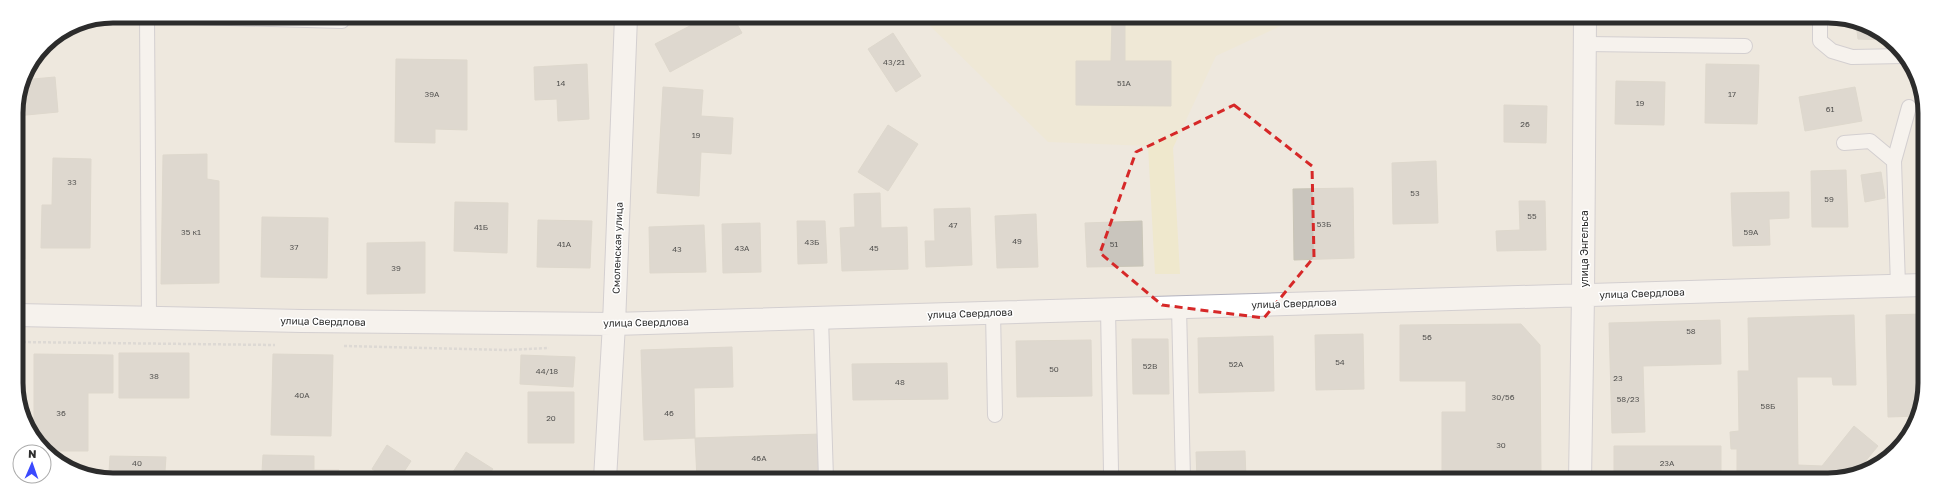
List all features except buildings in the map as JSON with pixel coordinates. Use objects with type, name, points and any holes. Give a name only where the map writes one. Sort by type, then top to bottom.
[{"type":"street","name":"Смоленская улица","points":[[605,473],[614,324],[626,23]]},
{"type":"street","name":"улица Энгельса","points":[[1580,473],[1585,23]]},
{"type":"street","name":"улица Свердлова","points":[[23,316],[614,324],[1918,285]]},
{"type":"lane","points":[[147,23],[150,319]]},
{"type":"lane","points":[[1820,23],[1820,41],[1832,51],[1852,57],[1898,56]]},
{"type":"lane","points":[[1585,44],[1746,46]]},
{"type":"lane","points":[[1898,286],[1894,161],[1910,107]]},
{"type":"lane","points":[[1844,143],[1870,141],[1894,161]]},
{"type":"lane","points":[[1179,307],[1183,473]]},
{"type":"lane","points":[[1108,309],[1111,471]]},
{"type":"lane","points":[[993,312],[995,415]]},
{"type":"lane","points":[[821,318],[826,473]]},
{"type":"highlighted area","points":[[1234,105],[1312,166],[1314,257],[1264,318],[1162,305],[1100,253],[1136,152]]},
{"type":"shaded area","points":[[927,23],[1283,23],[1283,25],[1216,56],[1173,148],[1180,274],[1155,274],[1148,146],[1048,142]]}]
